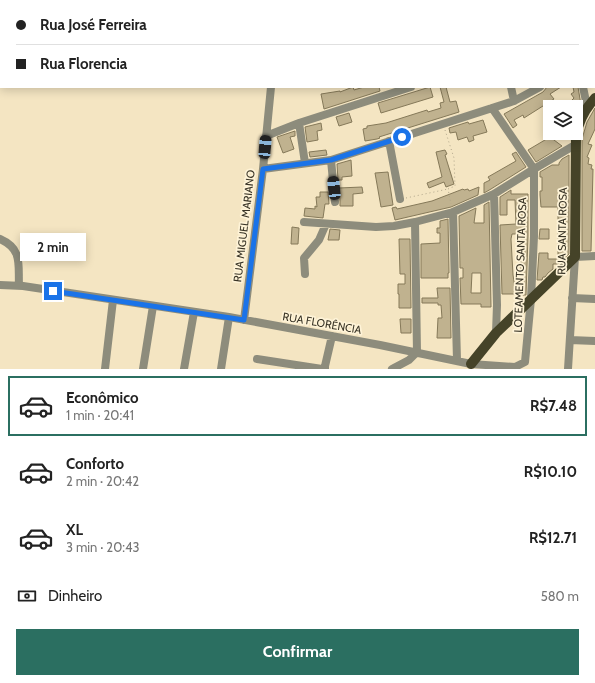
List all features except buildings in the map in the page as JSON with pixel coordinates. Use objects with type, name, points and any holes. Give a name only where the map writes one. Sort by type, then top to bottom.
[{"type":"main road","name":"RUA SANTA ROSA","points":[[583,111],[595,98]]},
{"type":"main road","name":"RUA SANTA ROSA","points":[[575,257],[576,140]]},
{"type":"main road","points":[[470,367],[496,333],[575,257]]},
{"type":"street","name":"RUA MIGUEL MARIANO","points":[[244,320],[263,169],[271,88]]},
{"type":"street","points":[[266,136],[299,123],[408,88]]},
{"type":"street","points":[[511,88],[514,101]]},
{"type":"street","points":[[263,169],[331,160],[514,101],[538,88]]},
{"type":"street","points":[[582,100],[583,88]]},
{"type":"street","points":[[492,108],[534,169]]},
{"type":"street","points":[[299,123],[306,163]]},
{"type":"street","points":[[389,142],[400,199]]},
{"type":"street","points":[[304,222],[376,227],[394,226],[453,212],[494,194],[575,145]]},
{"type":"street","points":[[331,160],[335,202]]},
{"type":"street","name":"LOTEAMENTO SANTA ROSA","points":[[525,362],[531,299],[534,236],[534,169]]},
{"type":"street","points":[[494,194],[497,305],[496,333]]},
{"type":"street","points":[[453,212],[457,360]]},
{"type":"street","points":[[392,369],[409,360],[417,352],[415,222]]},
{"type":"street","points":[[305,274],[304,258],[319,240],[326,224]]},
{"type":"street","points":[[0,239],[9,243],[16,252],[21,286]]},
{"type":"street","points":[[575,257],[595,256]]},
{"type":"street","name":"RUA SANTA ROSA","points":[[568,369],[575,257]]},
{"type":"street","name":"RUA FLORÊNCIA","points":[[0,285],[21,286],[230,317],[457,360],[470,367],[515,367],[525,362]]},
{"type":"street","points":[[572,298],[595,299]]},
{"type":"street","points":[[105,369],[113,300]]},
{"type":"street","points":[[143,369],[153,306]]},
{"type":"street","points":[[184,369],[194,312]]},
{"type":"street","points":[[221,369],[230,317]]},
{"type":"street","points":[[325,369],[332,336]]},
{"type":"street","points":[[570,340],[595,341]]},
{"type":"street","points":[[257,359],[322,369]]},
{"type":"path","points":[[400,199],[448,189],[455,186],[454,158],[443,124]]},
{"type":"path","points":[[448,189],[453,212]]},
{"type":"route","points":[[53,291],[244,320],[263,169],[331,160],[402,137]]}]
